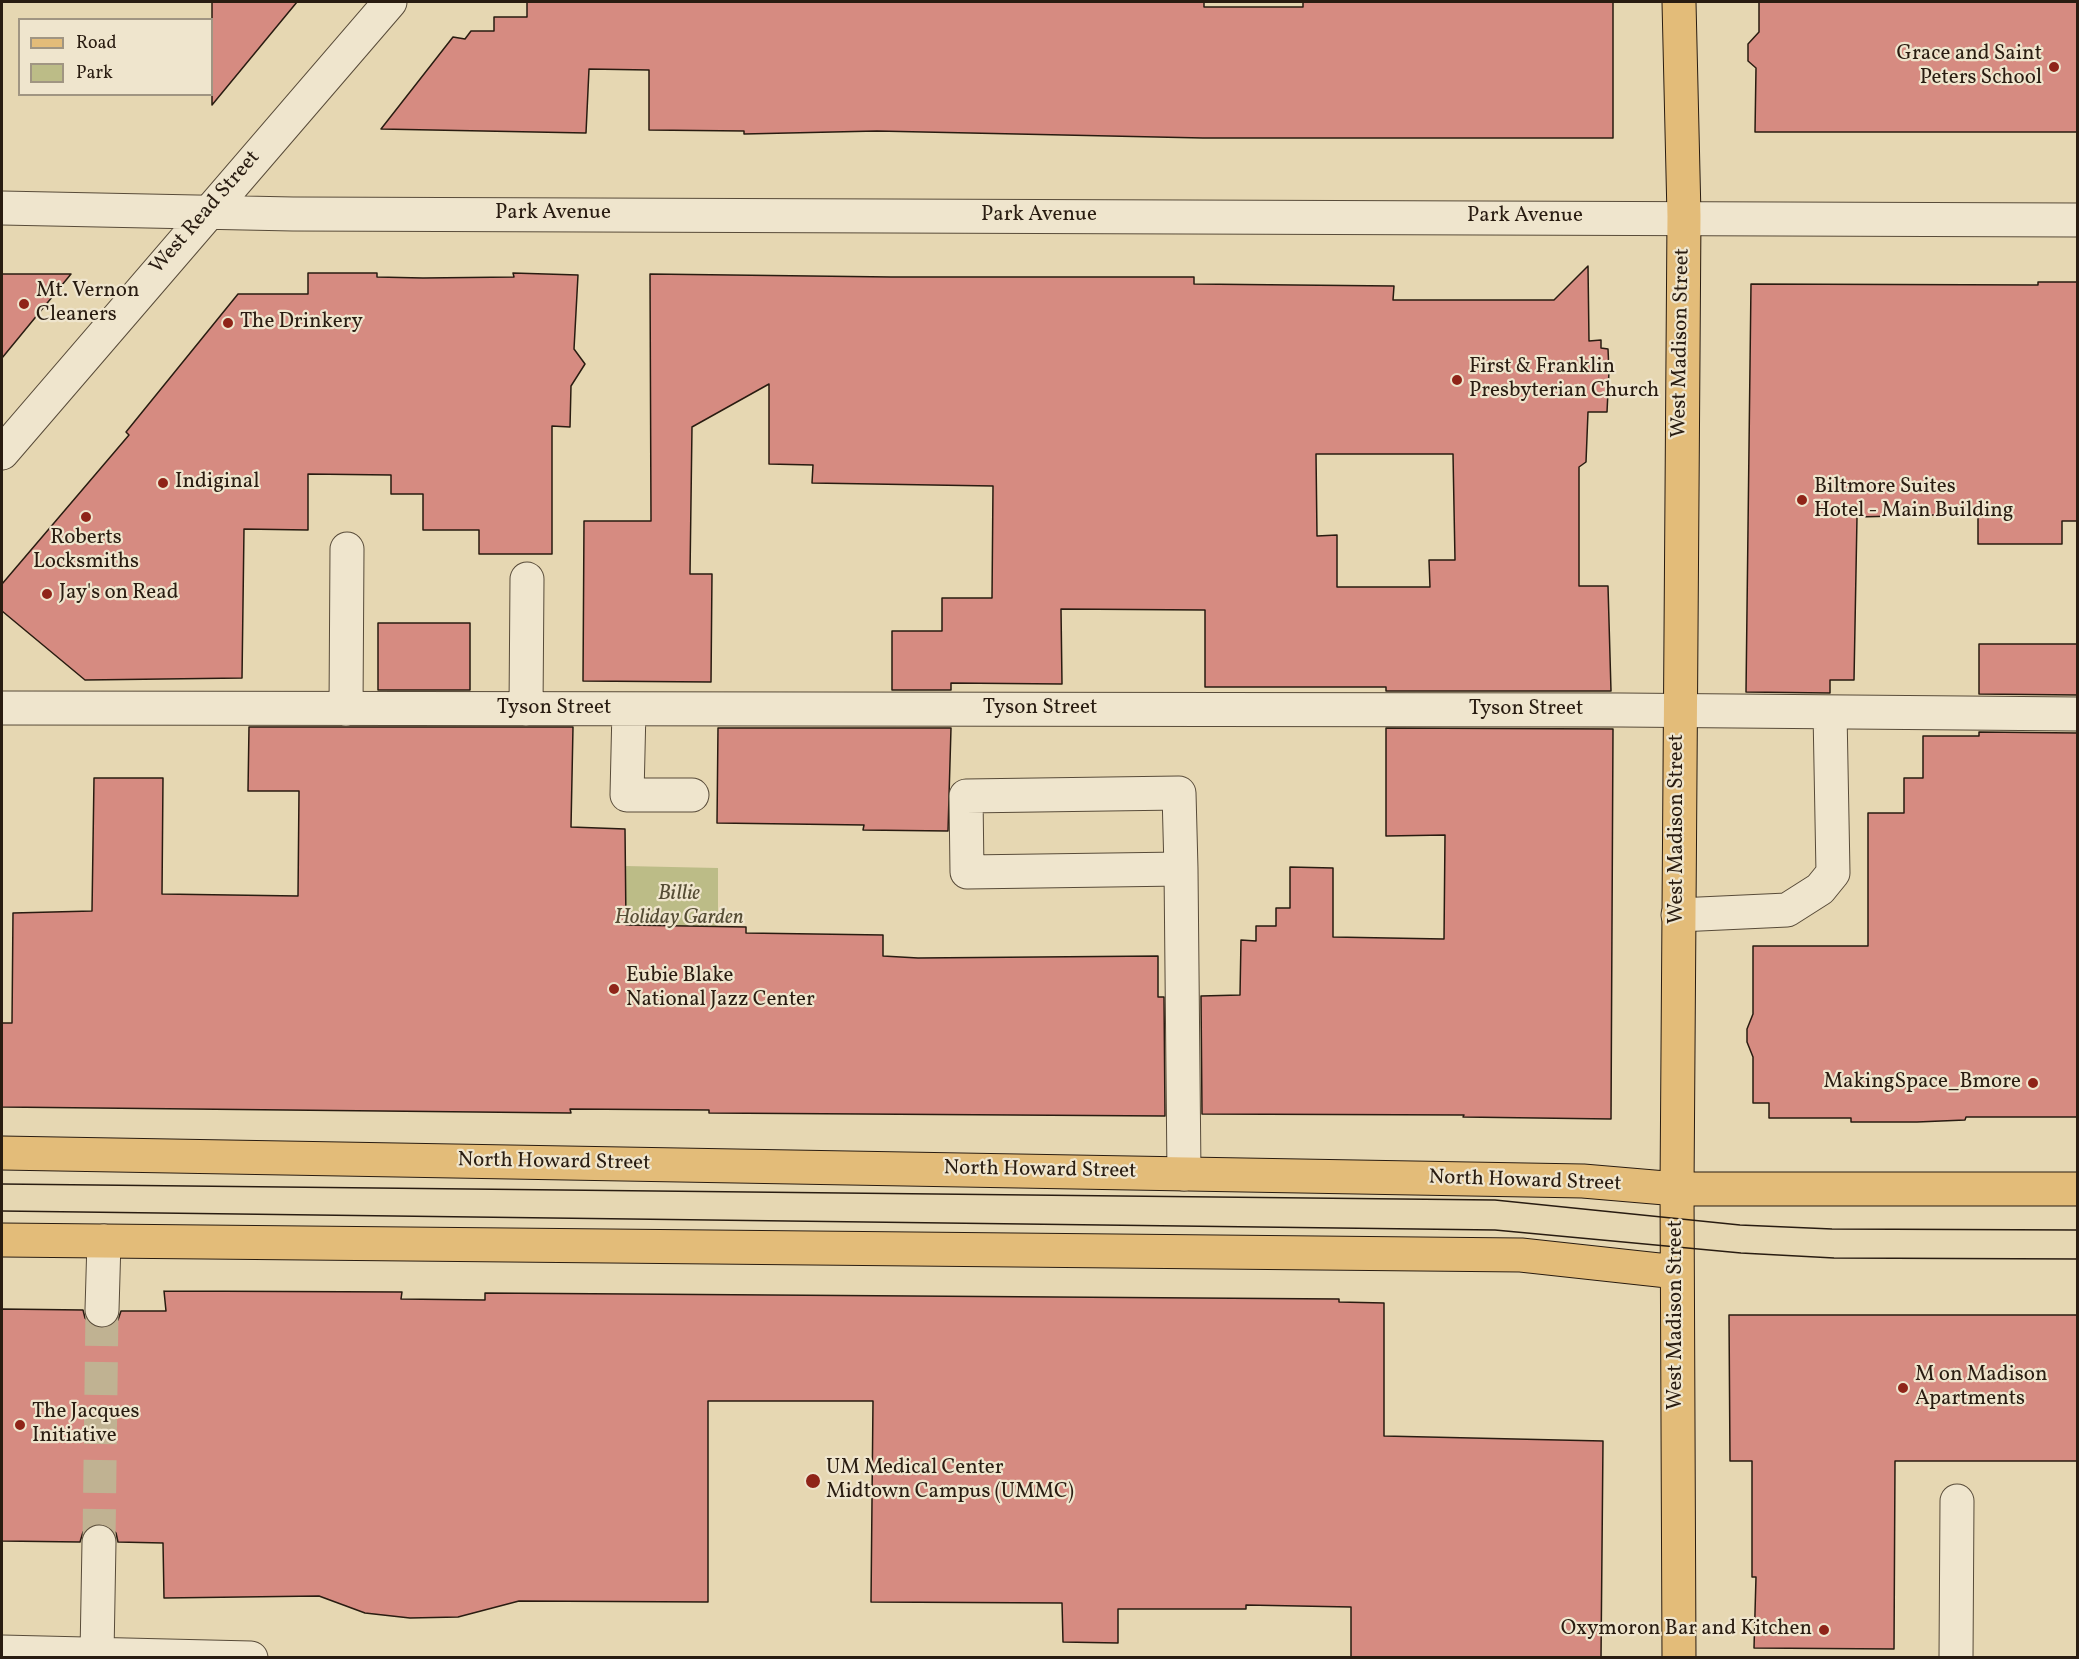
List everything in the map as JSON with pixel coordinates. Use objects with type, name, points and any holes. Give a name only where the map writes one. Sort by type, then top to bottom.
[{"type":"main road","name":"West Madison Street","points":[[1678,2],[1683,216],[1678,711],[1679,1658]]},
{"type":"main road","name":"North Howard Street","points":[[2,1153],[1583,1181],[1677,1189],[2078,1189]]},
{"type":"main road","points":[[2,1240],[1521,1256],[1677,1272]]},
{"type":"street","name":"West Read Street","points":[[2,453],[206,213],[390,2]]},
{"type":"street","name":"Park Avenue","points":[[2,208],[206,213],[1683,216],[2078,220]]},
{"type":"street","points":[[346,709],[347,549]]},
{"type":"street","points":[[526,709],[527,579]]},
{"type":"street","name":"Tyson Street","points":[[2,708],[1678,711],[2078,714]]},
{"type":"street","points":[[629,709],[627,795],[692,795]]},
{"type":"street","points":[[1678,915],[1787,910],[1820,889],[1833,873],[1830,712]]},
{"type":"street","points":[[1181,870],[967,872],[966,796],[1179,793],[1181,870],[1184,1174]]},
{"type":"street","points":[[102,1310],[104,1241]]},
{"type":"street","points":[[1956,1658],[1957,1501]]},
{"type":"street","points":[[97,1654],[99,1542]]},
{"type":"street","points":[[2,1652],[251,1658]]},
{"type":"green space","name":"Billie Holiday Garden","points":[[625,866],[718,868],[718,1008],[626,925]]},
{"type":"building","points":[[212,2],[297,2],[212,105],[213,18]]},
{"type":"building","points":[[527,2],[1204,2],[1204,7],[1303,7],[1303,2],[1613,2],[1613,138],[1203,138],[877,131],[744,134],[744,131],[649,130],[649,70],[589,69],[586,133],[381,129],[453,37],[465,39],[471,31],[494,31],[494,17],[527,17]]},
{"type":"building","points":[[1759,2],[2078,2],[2078,132],[1755,132],[1756,68],[1748,61],[1748,44],[1759,32]]},
{"type":"building","points":[[1588,266],[1589,341],[1601,340],[1601,348],[1608,349],[1609,371],[1607,412],[1588,412],[1586,462],[1579,467],[1579,586],[1608,586],[1611,691],[1386,691],[1386,687],[1205,687],[1205,610],[1061,609],[1062,684],[951,683],[951,690],[892,690],[892,631],[942,631],[942,598],[992,598],[993,486],[812,483],[813,465],[769,464],[769,384],[692,427],[690,574],[712,574],[711,682],[583,681],[584,521],[651,521],[650,274],[1194,277],[1194,284],[1394,286],[1393,300],[1554,300]],"holes":[[[1316,454],[1453,454],[1455,560],[1429,560],[1430,587],[1337,587],[1337,535],[1317,536]]]},
{"type":"building","points":[[308,273],[377,273],[377,277],[423,278],[514,277],[513,273],[578,275],[574,349],[585,364],[571,386],[570,427],[552,426],[552,554],[479,554],[479,530],[423,530],[423,494],[391,494],[391,475],[308,474],[308,530],[244,529],[242,678],[85,680],[2,611],[2,584],[129,435],[126,432],[238,294],[308,294]]},
{"type":"building","name":"Mt. Vernon Cleaners","points":[[2,274],[71,274],[2,358]]},
{"type":"building","points":[[2038,282],[2077,282],[2077,521],[2062,521],[2062,544],[1978,544],[1978,514],[1857,517],[1854,680],[1830,680],[1830,693],[1746,692],[1751,284],[2038,285]]},
{"type":"building","points":[[378,623],[470,623],[470,690],[378,690]]},
{"type":"building","points":[[1979,644],[2078,644],[2078,695],[1979,694]]},
{"type":"building","points":[[249,727],[573,727],[571,827],[625,829],[626,925],[746,927],[746,933],[883,935],[883,956],[918,958],[1158,956],[1158,997],[1164,997],[1165,1116],[709,1113],[709,1110],[570,1109],[571,1113],[2,1107],[2,1023],[12,1023],[13,913],[92,911],[94,778],[163,778],[162,894],[298,896],[299,791],[248,791]]},
{"type":"building","points":[[718,728],[951,728],[948,831],[863,830],[864,825],[717,823]]},
{"type":"building","points":[[1386,728],[1613,729],[1611,1119],[1463,1117],[1464,1115],[1202,1114],[1201,996],[1240,995],[1241,940],[1256,941],[1256,926],[1276,926],[1276,908],[1290,908],[1290,867],[1333,868],[1333,937],[1444,939],[1445,835],[1386,836]]},
{"type":"building","points":[[1979,732],[2078,733],[2078,1117],[1966,1117],[1965,1120],[1917,1122],[1851,1122],[1851,1118],[1769,1118],[1769,1103],[1753,1103],[1753,1057],[1747,1042],[1747,1029],[1753,1014],[1753,946],[1868,946],[1868,813],[1904,813],[1904,778],[1923,778],[1923,736],[1979,736]]},
{"type":"building","name":"UM Medical Center Midtown Campus (UMMC)","points":[[164,1291],[402,1292],[401,1299],[485,1300],[485,1293],[1339,1299],[1339,1302],[1384,1303],[1384,1436],[1603,1441],[1601,1658],[1351,1658],[1351,1607],[1246,1605],[1246,1609],[1118,1609],[1118,1643],[1063,1642],[1062,1603],[871,1602],[873,1401],[708,1401],[708,1602],[519,1601],[458,1617],[410,1618],[365,1613],[319,1596],[164,1598],[163,1543],[118,1542],[116,1533],[109,1526],[99,1523],[90,1525],[83,1532],[80,1542],[2,1541],[2,1309],[83,1310],[85,1318],[92,1326],[102,1329],[118,1320],[121,1311],[166,1311]]},
{"type":"building","name":"M on Madison Apartments","points":[[1729,1315],[2078,1315],[2078,1461],[1895,1461],[1894,1649],[1754,1648],[1756,1577],[1752,1577],[1752,1461],[1730,1461]]},
{"type":"tunnel","points":[[99,1542],[102,1310]]},
{"type":"tram line","points":[[2,1184],[1495,1200],[1740,1225],[1832,1229],[2078,1230]]},
{"type":"tram line","points":[[2,1211],[1495,1230],[1741,1253],[1834,1258],[2078,1259]]},
{"type":"place","name":"Grace and Saint Peters School","points":[[2054,67]]},
{"type":"place","name":"Mt. Vernon Cleaners","points":[[24,304]]},
{"type":"place","name":"The Drinkery","points":[[228,323]]},
{"type":"place","name":"First & Franklin Presbyterian Church","points":[[1457,380]]},
{"type":"place","name":"Indiginal","points":[[163,483]]},
{"type":"place","name":"Biltmore Suites Hotel - Main Building","points":[[1802,500]]},
{"type":"place","name":"Roberts Locksmiths","points":[[86,517]]},
{"type":"place","name":"Jay's on Read","points":[[47,594]]},
{"type":"place","name":"Eubie Blake National Jazz Center","points":[[614,989]]},
{"type":"place","name":"MakingSpace_Bmore","points":[[2033,1083]]},
{"type":"place","name":"M on Madison Apartments","points":[[1903,1388]]},
{"type":"place","name":"The Jacques Initiative","points":[[20,1425]]},
{"type":"place","name":"UM Medical Center Midtown Campus (UMMC)","points":[[813,1481]]},
{"type":"place","name":"Oxymoron Bar and Kitchen","points":[[1824,1630]]}]
